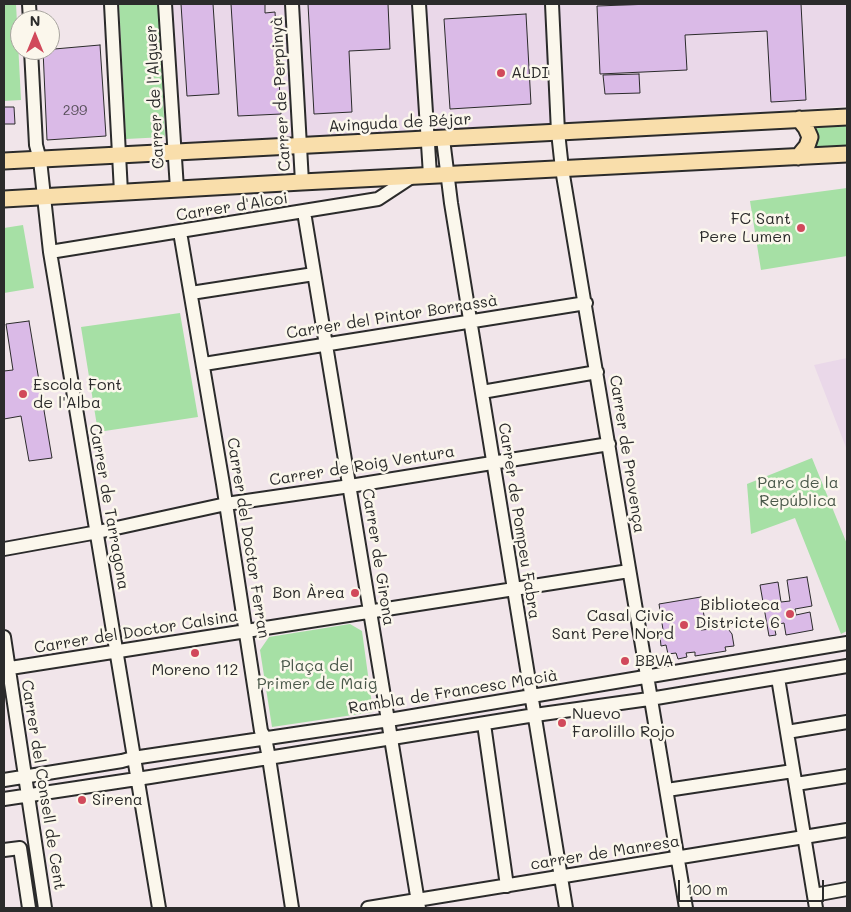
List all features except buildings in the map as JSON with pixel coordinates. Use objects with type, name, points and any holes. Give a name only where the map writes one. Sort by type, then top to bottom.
[{"type":"main road","points":[[830,118],[847,111]]},
{"type":"main road","name":"Avinguda de Béjar","points":[[4,161],[847,117]]},
{"type":"main road","points":[[798,157],[804,151],[810,137],[799,119]]},
{"type":"main road","points":[[4,200],[446,174],[845,155]]},
{"type":"street","points":[[111,4],[121,192]]},
{"type":"street","name":"Carrer de l'Alguer","points":[[165,4],[176,189]]},
{"type":"street","name":"Carrer de Perpinyà","points":[[292,4],[302,182]]},
{"type":"street","points":[[419,4],[435,139],[430,176]]},
{"type":"street","name":"Carrer de Provença","points":[[552,4],[558,132],[562,169],[686,908]]},
{"type":"street","name":"Carrer de Tarragona","points":[[32,60],[36,145],[40,160],[50,252],[98,532],[158,908]]},
{"type":"street","name":"Carrer de Pompeu Fabra","points":[[435,139],[446,174],[471,320],[492,462],[566,908]]},
{"type":"street","name":"Carrer d'Alcoi","points":[[50,252],[378,199],[413,176]]},
{"type":"street","name":"Carrer de Girona","points":[[304,212],[418,904]]},
{"type":"street","name":"Carrer del Doctor Ferran","points":[[180,232],[204,364],[261,731],[265,738],[269,758],[292,908]]},
{"type":"street","points":[[191,293],[314,274]]},
{"type":"street","name":"Carrer del Pintor Borrassà","points":[[204,364],[586,303]]},
{"type":"street","points":[[482,392],[597,372]]},
{"type":"street","name":"Carrer de Roig Ventura","points":[[4,549],[98,532],[226,504],[609,444]]},
{"type":"street","name":"Carrer del Doctor Calsina","points":[[6,669],[629,571]]},
{"type":"street","name":"Carrer del Consell de Cent","points":[[4,637],[6,669],[45,908]]},
{"type":"street","name":"Rambla de Francesc Macià","points":[[4,780],[133,758],[389,720],[847,643]]},
{"type":"street","points":[[4,799],[847,666]]},
{"type":"street","points":[[778,678],[816,908]]},
{"type":"street","points":[[787,732],[847,722]]},
{"type":"street","points":[[484,724],[506,886]]},
{"type":"street","points":[[667,790],[793,770]]},
{"type":"street","points":[[796,784],[847,776]]},
{"type":"street","name":"carrer de Manresa","points":[[368,908],[418,904],[506,886],[847,830]]},
{"type":"street","points":[[4,850],[20,848],[29,908]]},
{"type":"street","points":[[814,895],[847,889]]},
{"type":"shaded area","points":[[159,4],[847,4],[847,106],[168,155]]},
{"type":"shaded area","points":[[847,358],[847,450],[814,365]]},
{"type":"green space","points":[[4,4],[16,4],[16,10],[10,10],[10,60],[19,60],[21,100],[4,101]]},
{"type":"green space","points":[[119,4],[158,4],[165,137],[126,139]]},
{"type":"green space","points":[[846,123],[846,147],[810,150],[809,124]]},
{"type":"green space","name":"FC Sant Pere Lumen","points":[[847,188],[847,256],[761,270],[750,201]]},
{"type":"green space","points":[[23,225],[34,288],[4,293],[4,228]]},
{"type":"green space","points":[[180,313],[198,417],[98,432],[81,327]]},
{"type":"green space","name":"Parc de la República","points":[[812,458],[847,544],[847,631],[841,634],[795,518],[751,534],[747,484]]},
{"type":"green space","name":"Plaça del Primer de Maig","points":[[350,624],[362,631],[373,712],[272,727],[260,650],[269,637]]},
{"type":"place","name":"ALDI","points":[[501,73]]},
{"type":"place","name":"FC Sant Pere Lumen","points":[[801,228]]},
{"type":"place","name":"Escola Font de l'Alba","points":[[23,394]]},
{"type":"place","name":"Bon Àrea","points":[[355,593]]},
{"type":"place","name":"Biblioteca Districte 6","points":[[790,614]]},
{"type":"place","name":"Casal Civic Sant Pere Nord","points":[[684,625]]},
{"type":"place","name":"Moreno 112","points":[[195,653]]},
{"type":"place","name":"BBVA","points":[[625,661]]},
{"type":"place","name":"Nuevo Farolillo Rojo","points":[[562,723]]},
{"type":"place","name":"Sirena","points":[[82,800]]}]
